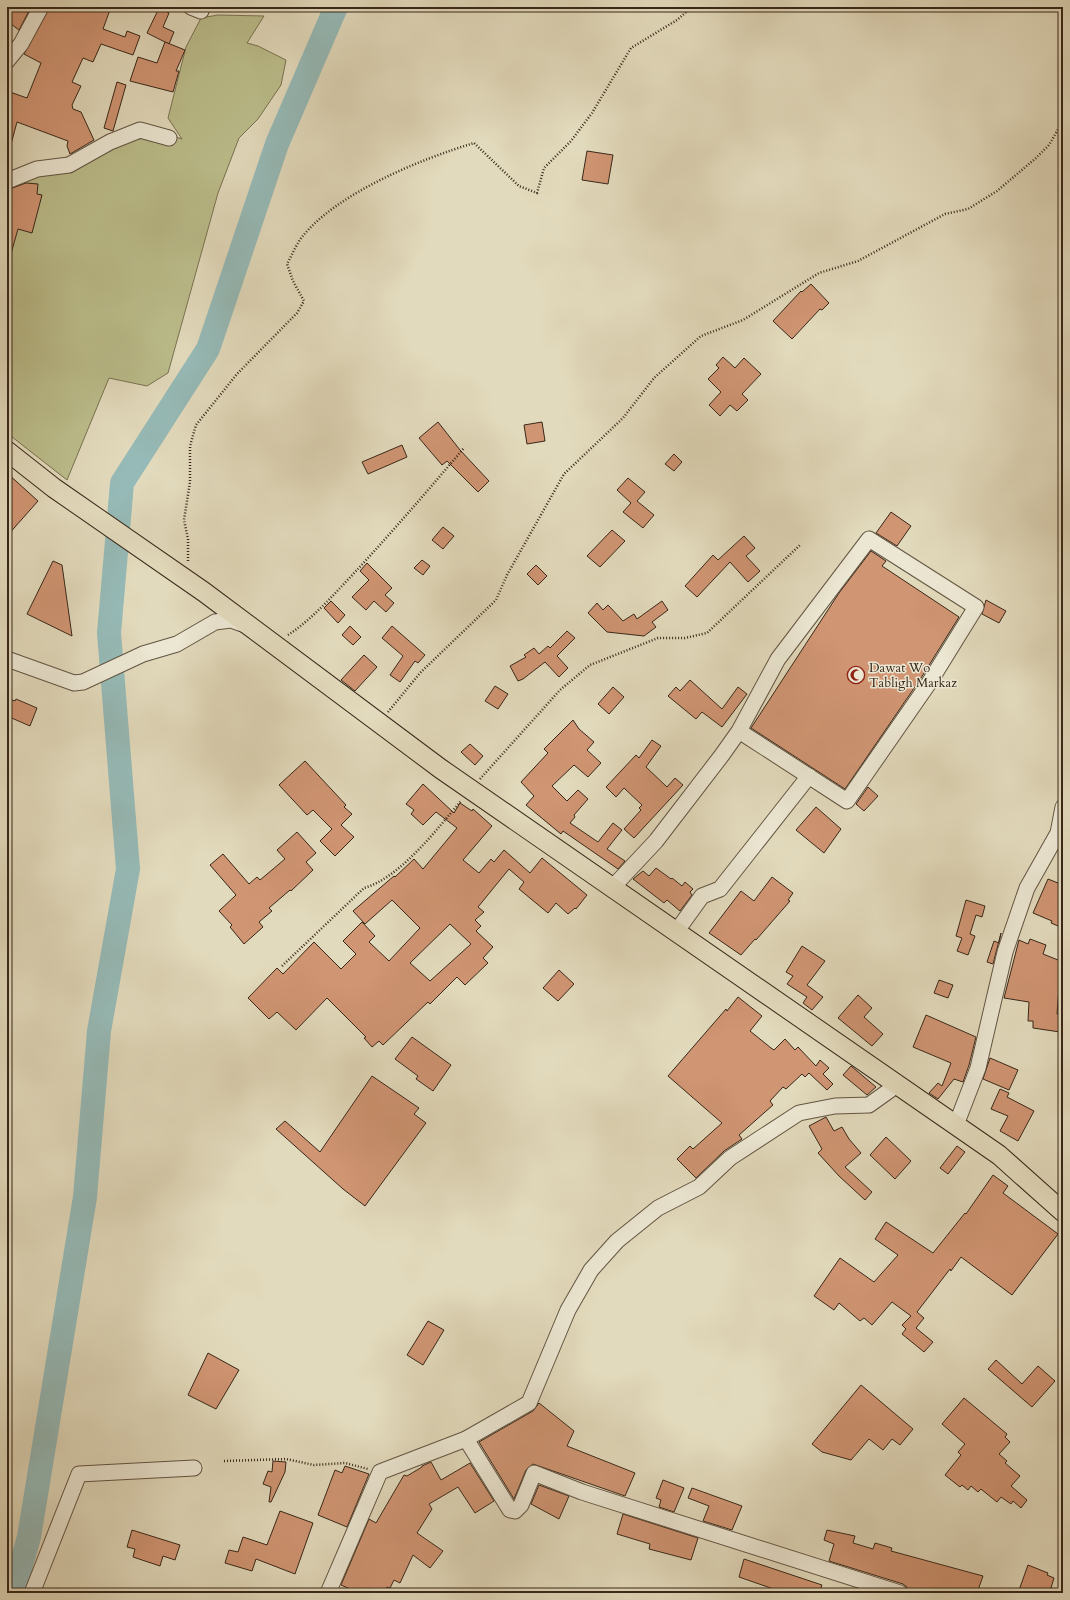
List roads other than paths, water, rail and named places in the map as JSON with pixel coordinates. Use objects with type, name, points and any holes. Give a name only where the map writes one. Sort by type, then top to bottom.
[{"type":"main road","points":[[7,451],[54,488],[204,592],[471,790],[999,1156],[1063,1212]]},
{"type":"street","points":[[7,61],[21,44],[41,7]]},
{"type":"street","points":[[7,181],[37,169],[69,165],[110,142],[140,130],[169,138]]},
{"type":"street","points":[[612,888],[656,841],[739,732],[778,659],[869,539],[976,607],[929,683],[847,801],[739,732]]},
{"type":"street","points":[[7,658],[74,683],[90,680],[143,654],[177,644],[215,622],[230,620],[249,626]]},
{"type":"street","points":[[676,932],[702,896],[720,889],[808,776]]},
{"type":"street","points":[[956,1126],[978,1068],[1005,952],[1027,888],[1058,833],[1063,807]]},
{"type":"street","points":[[328,1593],[380,1472],[466,1439],[529,1403],[568,1310],[591,1270],[617,1241],[658,1208],[699,1187],[730,1158],[799,1113],[835,1106],[869,1105],[897,1085]]},
{"type":"street","points":[[466,1439],[510,1510],[515,1511],[521,1505],[534,1473],[582,1492],[900,1593]]},
{"type":"street","points":[[32,1593],[79,1474],[194,1468]]},
{"type":"waterway","points":[[13,1593],[29,1537],[85,1197],[99,1031],[128,869],[109,633],[122,483],[208,349],[277,144],[336,7]]},
{"type":"place","name":"Dawat Wo Tabligh Markaz","points":[[856,675]]}]
